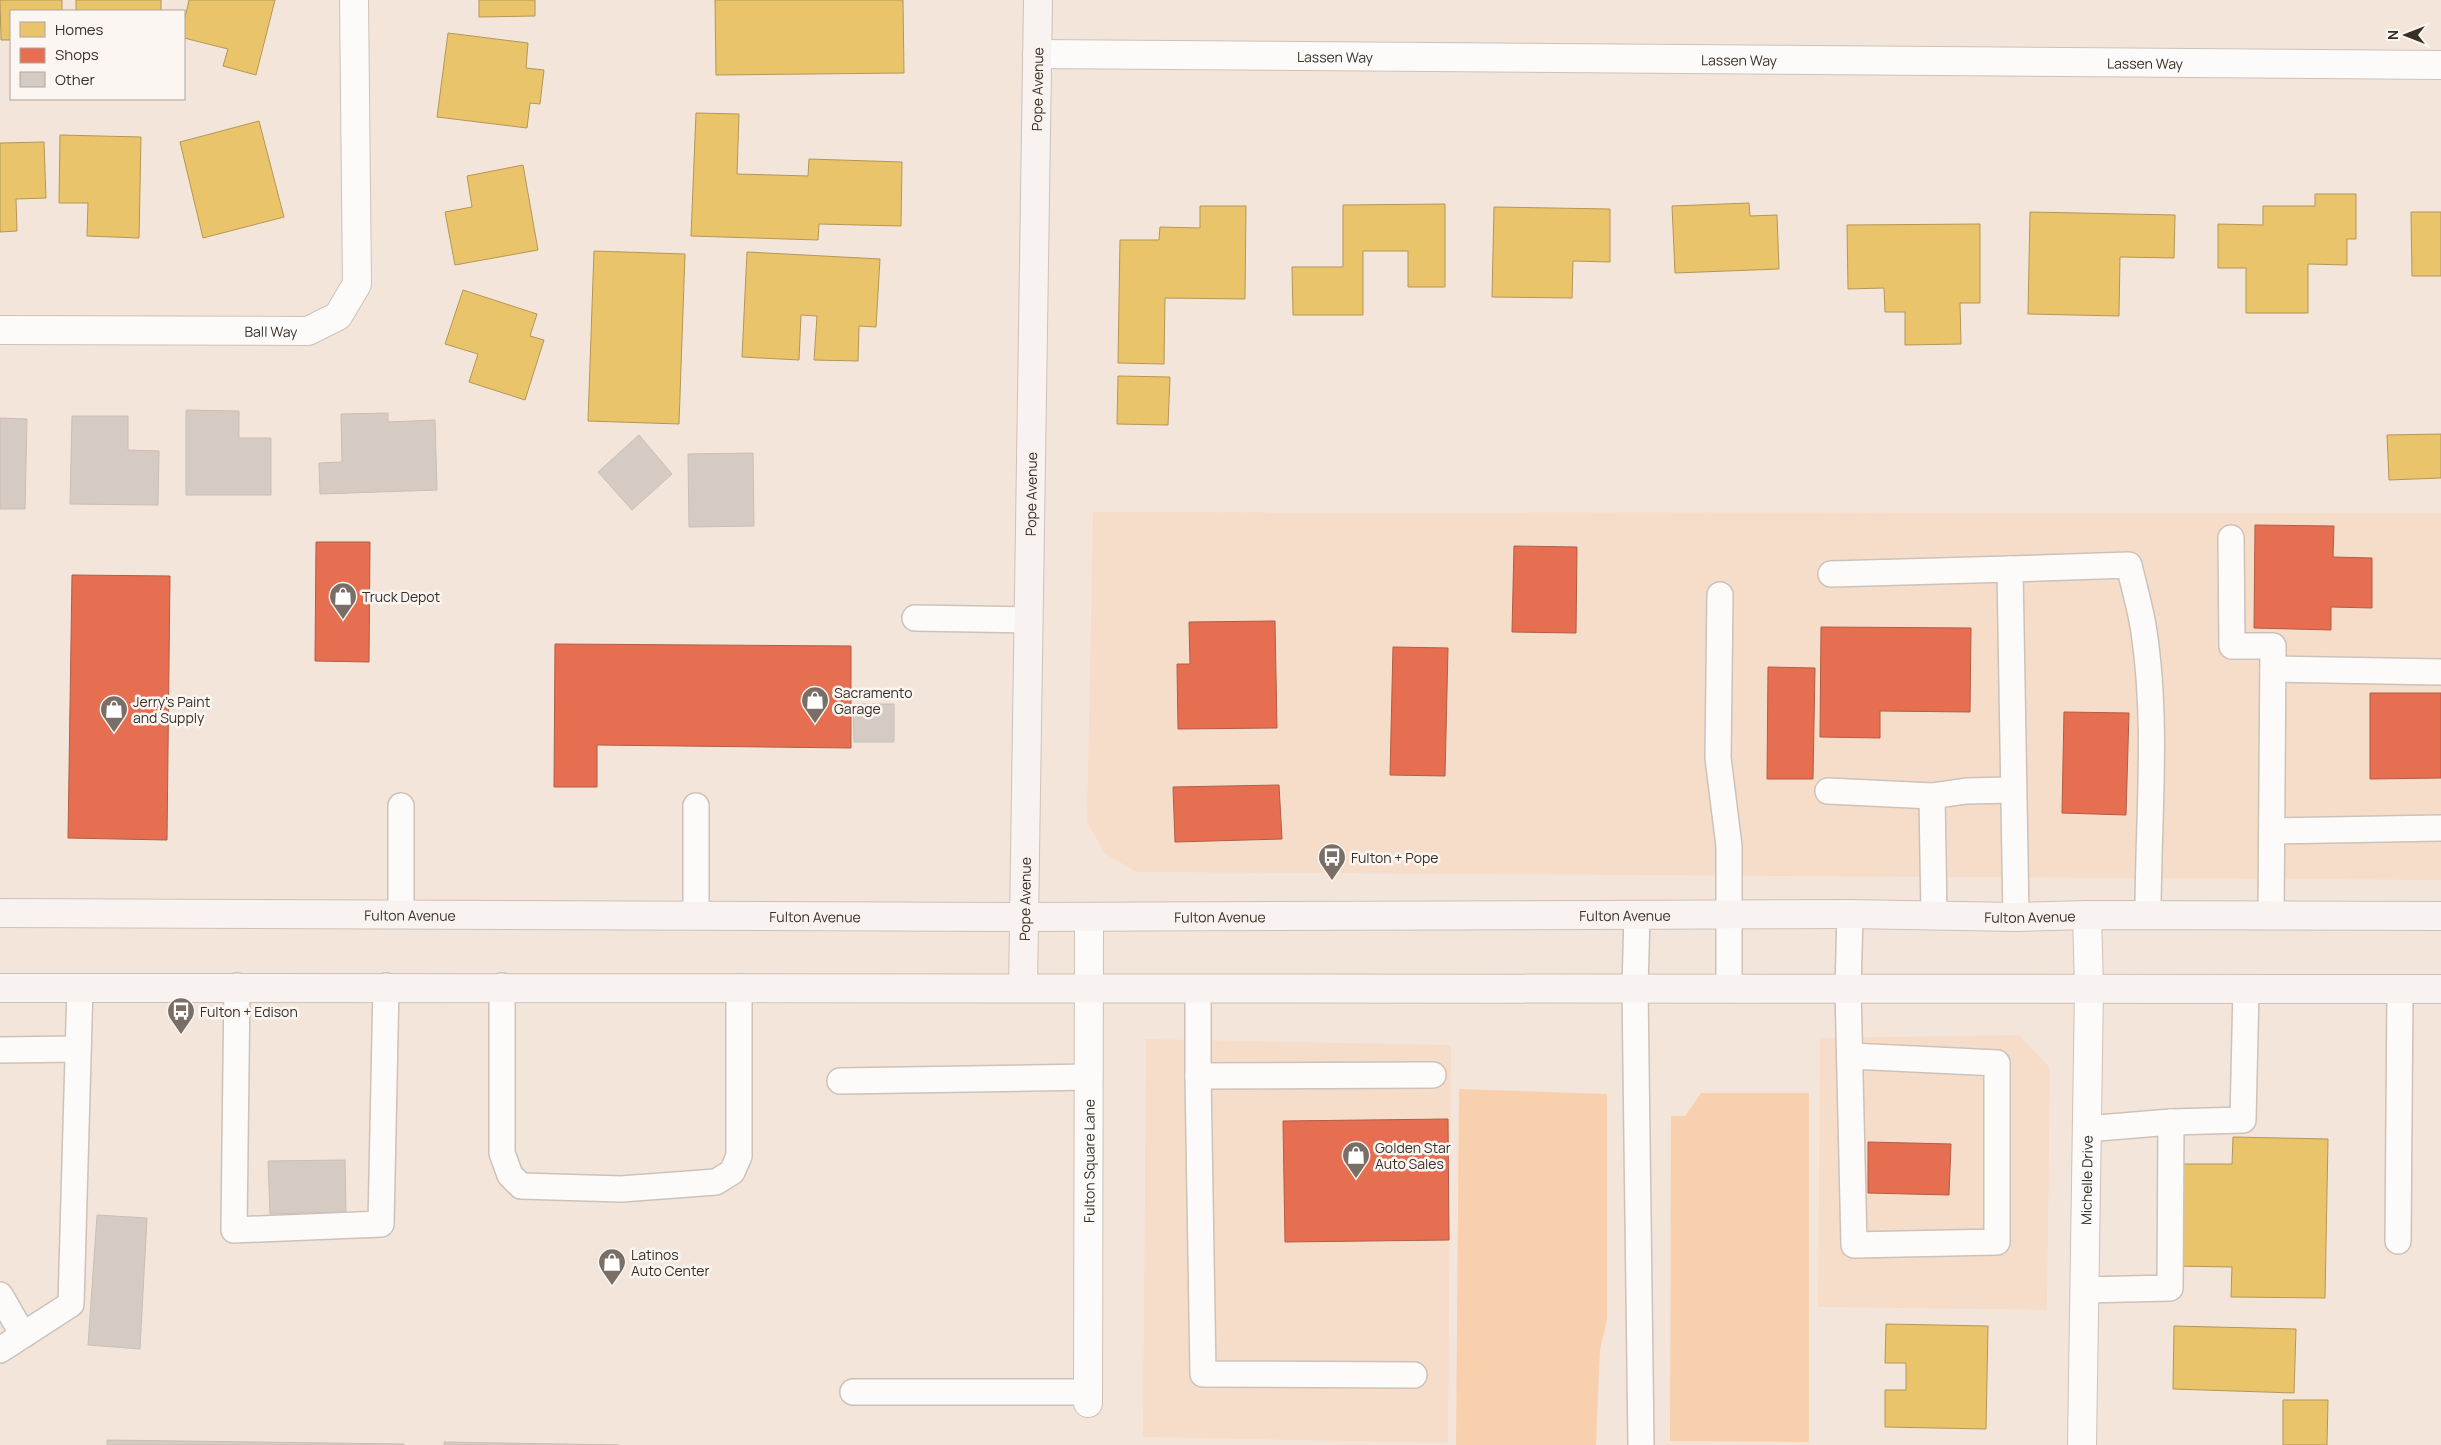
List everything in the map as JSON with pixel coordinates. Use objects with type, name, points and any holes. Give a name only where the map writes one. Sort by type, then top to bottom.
[{"type":"main road","name":"Pope Avenue","points":[[1023,988],[1038,0]]},
{"type":"main road","name":"Fulton Avenue","points":[[0,914],[1024,918],[1850,914],[2016,918],[2087,915],[2441,916]]},
{"type":"main road","points":[[0,988],[502,986],[2441,989]]},
{"type":"street","name":"Ball Way","points":[[0,330],[308,331],[338,316],[357,284],[354,0]]},
{"type":"street","name":"Lassen Way","points":[[1037,54],[2441,65]]},
{"type":"street","name":"Michelle Drive","points":[[2082,1445],[2089,988],[2087,915]]},
{"type":"street","name":"Fulton Square Lane","points":[[1088,1397],[1089,918]]},
{"type":"lane","points":[[2231,538],[2232,646],[2273,646],[2272,915]]},
{"type":"lane","points":[[1832,574],[2128,565],[2144,632],[2148,680],[2151,776],[2148,915]]},
{"type":"lane","points":[[2010,570],[2012,790],[2016,918]]},
{"type":"lane","points":[[1720,595],[1718,758],[1729,846],[1729,988]]},
{"type":"lane","points":[[915,618],[1029,620]]},
{"type":"lane","points":[[2273,670],[2441,672]]},
{"type":"lane","points":[[1828,792],[1932,796],[1966,791],[2012,790]]},
{"type":"lane","points":[[1932,796],[1934,916]]},
{"type":"lane","points":[[401,806],[401,915]]},
{"type":"lane","points":[[696,806],[696,916]]},
{"type":"lane","points":[[2272,831],[2441,828]]},
{"type":"lane","points":[[1850,914],[1848,989],[1854,1245],[1997,1242],[1997,1063],[1851,1056]]},
{"type":"lane","points":[[1637,915],[1636,988],[1641,1445]]},
{"type":"lane","points":[[237,986],[234,1230],[381,1224],[386,986]]},
{"type":"lane","points":[[502,986],[502,1153],[510,1175],[521,1186],[621,1189],[716,1182],[732,1172],[738,1156],[738,987]]},
{"type":"lane","points":[[0,1350],[71,1304],[80,988]]},
{"type":"lane","points":[[1198,988],[1203,1374],[1414,1375]]},
{"type":"lane","points":[[2086,1128],[2171,1122],[2244,1120],[2246,989]]},
{"type":"lane","points":[[2398,1241],[2400,989]]},
{"type":"lane","points":[[0,1050],[77,1049]]},
{"type":"lane","points":[[1198,1076],[1433,1075]]},
{"type":"lane","points":[[840,1080],[1089,1077]]},
{"type":"lane","points":[[2084,1290],[2170,1288],[2171,1122]]},
{"type":"lane","points":[[0,1295],[23,1335]]},
{"type":"lane","points":[[854,1392],[1088,1397]]},
{"type":"shaded area","points":[[1093,512],[2441,513],[2441,880],[1137,872],[1105,854],[1087,822]]},
{"type":"shaded area","points":[[2019,1035],[2050,1068],[2047,1310],[1818,1307],[1820,1038]]},
{"type":"shaded area","points":[[1146,1039],[1451,1045],[1448,1443],[1143,1437]]},
{"type":"shaded area","points":[[1459,1089],[1607,1094],[1607,1320],[1600,1350],[1596,1445],[1456,1445]]},
{"type":"shaded area","points":[[1701,1093],[1809,1093],[1809,1442],[1670,1441],[1671,1116],[1685,1116]]},
{"type":"building: Homes","points":[[0,0],[62,0],[62,10],[10,10],[10,40],[1,40]]},
{"type":"building: Homes","points":[[76,0],[161,0],[161,10],[76,10]]},
{"type":"building: Homes","points":[[189,0],[275,0],[256,75],[223,66],[228,49],[185,38],[185,18]]},
{"type":"building: Homes","points":[[479,0],[535,0],[535,16],[479,17]]},
{"type":"building: Homes","points":[[715,0],[903,0],[904,73],[716,75]]},
{"type":"building: Homes","points":[[448,33],[528,43],[526,68],[544,70],[540,104],[530,103],[527,128],[437,117]]},
{"type":"building: Homes","points":[[696,113],[739,114],[737,174],[808,176],[809,159],[902,162],[901,226],[819,224],[818,240],[691,236]]},
{"type":"building: Homes","points":[[259,121],[284,217],[203,238],[180,142]]},
{"type":"building: Homes","points":[[60,135],[141,137],[139,238],[87,236],[88,203],[59,203]]},
{"type":"building: Homes","points":[[44,142],[46,198],[16,199],[17,231],[0,232],[0,143]]},
{"type":"building: Homes","points":[[523,165],[538,250],[455,265],[445,212],[472,207],[467,176]]},
{"type":"building: Homes","points":[[2315,194],[2356,194],[2356,239],[2347,239],[2347,265],[2308,264],[2308,313],[2246,313],[2246,268],[2218,268],[2218,224],[2263,225],[2263,206],[2315,206]]},
{"type":"building: Homes","points":[[1749,203],[1750,216],[1777,215],[1779,269],[1675,273],[1672,206]]},
{"type":"building: Homes","points":[[1445,204],[1445,287],[1408,287],[1408,251],[1363,251],[1363,315],[1293,315],[1292,267],[1343,267],[1343,205]]},
{"type":"building: Homes","points":[[1200,206],[1246,206],[1245,299],[1165,298],[1164,364],[1118,363],[1120,240],[1159,240],[1160,227],[1200,228]]},
{"type":"building: Homes","points":[[1494,207],[1610,209],[1610,262],[1573,261],[1572,298],[1492,297]]},
{"type":"building: Homes","points":[[2030,212],[2175,215],[2174,258],[2120,257],[2119,316],[2028,314]]},
{"type":"building: Homes","points":[[2411,212],[2441,212],[2441,276],[2412,276]]},
{"type":"building: Homes","points":[[1980,224],[1980,303],[1960,303],[1961,344],[1905,345],[1905,312],[1885,312],[1884,288],[1848,289],[1847,225]]},
{"type":"building: Homes","points":[[594,251],[685,254],[679,424],[588,421]]},
{"type":"building: Homes","points":[[747,252],[880,259],[876,327],[859,326],[858,361],[814,360],[817,316],[801,315],[799,360],[742,357]]},
{"type":"building: Homes","points":[[463,290],[537,314],[530,336],[544,340],[525,400],[469,382],[478,354],[445,344]]},
{"type":"building: Homes","points":[[1118,376],[1170,377],[1168,425],[1117,424]]},
{"type":"building: Homes","points":[[2441,434],[2441,478],[2389,480],[2387,435]]},
{"type":"building: Homes","points":[[2233,1137],[2328,1139],[2325,1298],[2231,1297],[2232,1267],[2173,1266],[2175,1164],[2232,1164]]},
{"type":"building: Homes","points":[[1886,1324],[1988,1326],[1986,1429],[1885,1427],[1885,1390],[1906,1390],[1906,1363],[1885,1363]]},
{"type":"building: Homes","points":[[2174,1326],[2296,1329],[2294,1393],[2173,1389]]},
{"type":"building: Homes","points":[[2283,1400],[2328,1400],[2327,1445],[2283,1445]]},
{"type":"building: Shops","points":[[2255,525],[2334,526],[2333,557],[2372,558],[2372,608],[2331,607],[2331,630],[2254,628]]},
{"type":"building: Shops","points":[[316,542],[370,542],[369,662],[315,661]]},
{"type":"building: Shops","points":[[1514,546],[1577,547],[1576,633],[1512,632]]},
{"type":"building: Shops","points":[[72,575],[170,576],[167,840],[68,838]]},
{"type":"building: Shops","points":[[1275,621],[1277,728],[1178,729],[1177,664],[1190,664],[1189,622]]},
{"type":"building: Shops","points":[[1821,627],[1971,628],[1970,712],[1880,711],[1880,738],[1820,737]]},
{"type":"building: Shops","points":[[555,644],[851,646],[851,748],[597,745],[597,787],[554,787]]},
{"type":"building: Shops","points":[[1393,647],[1448,648],[1445,776],[1390,775]]},
{"type":"building: Shops","points":[[1768,667],[1815,668],[1813,779],[1767,779]]},
{"type":"building: Shops","points":[[2370,693],[2441,693],[2441,778],[2370,779]]},
{"type":"building: Shops","points":[[2064,712],[2129,713],[2126,815],[2062,813]]},
{"type":"building: Shops","points":[[1279,785],[1282,839],[1175,842],[1173,787]]},
{"type":"building: Shops","points":[[1448,1119],[1449,1240],[1285,1242],[1283,1121]]},
{"type":"building: Shops","points":[[1868,1142],[1951,1144],[1949,1195],[1868,1193]]},
{"type":"building: Other","points":[[186,410],[239,411],[239,438],[271,438],[271,495],[186,495]]},
{"type":"building: Other","points":[[388,413],[388,422],[435,420],[437,490],[320,494],[319,463],[342,462],[341,414]]},
{"type":"building: Other","points":[[72,416],[128,416],[128,450],[159,451],[158,505],[70,504]]},
{"type":"building: Other","points":[[0,418],[27,419],[25,509],[0,509]]},
{"type":"building: Other","points":[[639,435],[672,474],[632,510],[598,472]]},
{"type":"building: Other","points":[[753,453],[754,526],[689,527],[688,454]]},
{"type":"building: Other","points":[[853,704],[894,704],[894,742],[854,742]]},
{"type":"building: Other","points":[[345,1160],[346,1212],[270,1214],[268,1161]]},
{"type":"building: Other","points":[[97,1215],[147,1218],[140,1349],[88,1345]]},
{"type":"building: Other","points":[[107,1440],[404,1444],[404,1445],[107,1445]]},
{"type":"building: Other","points":[[444,1442],[619,1445],[444,1445]]},
{"type":"place","name":"Truck Depot","points":[[343,620]]},
{"type":"place","name":"Sacramento Garage","points":[[815,724]]},
{"type":"place","name":"Jerry's Paint and Supply","points":[[114,733]]},
{"type":"place","name":"Fulton + Pope","points":[[1332,881]]},
{"type":"place","name":"Fulton + Edison","points":[[181,1035]]},
{"type":"place","name":"Golden Star Auto Sales","points":[[1356,1179]]},
{"type":"place","name":"Latinos Auto Center","points":[[612,1286]]}]
